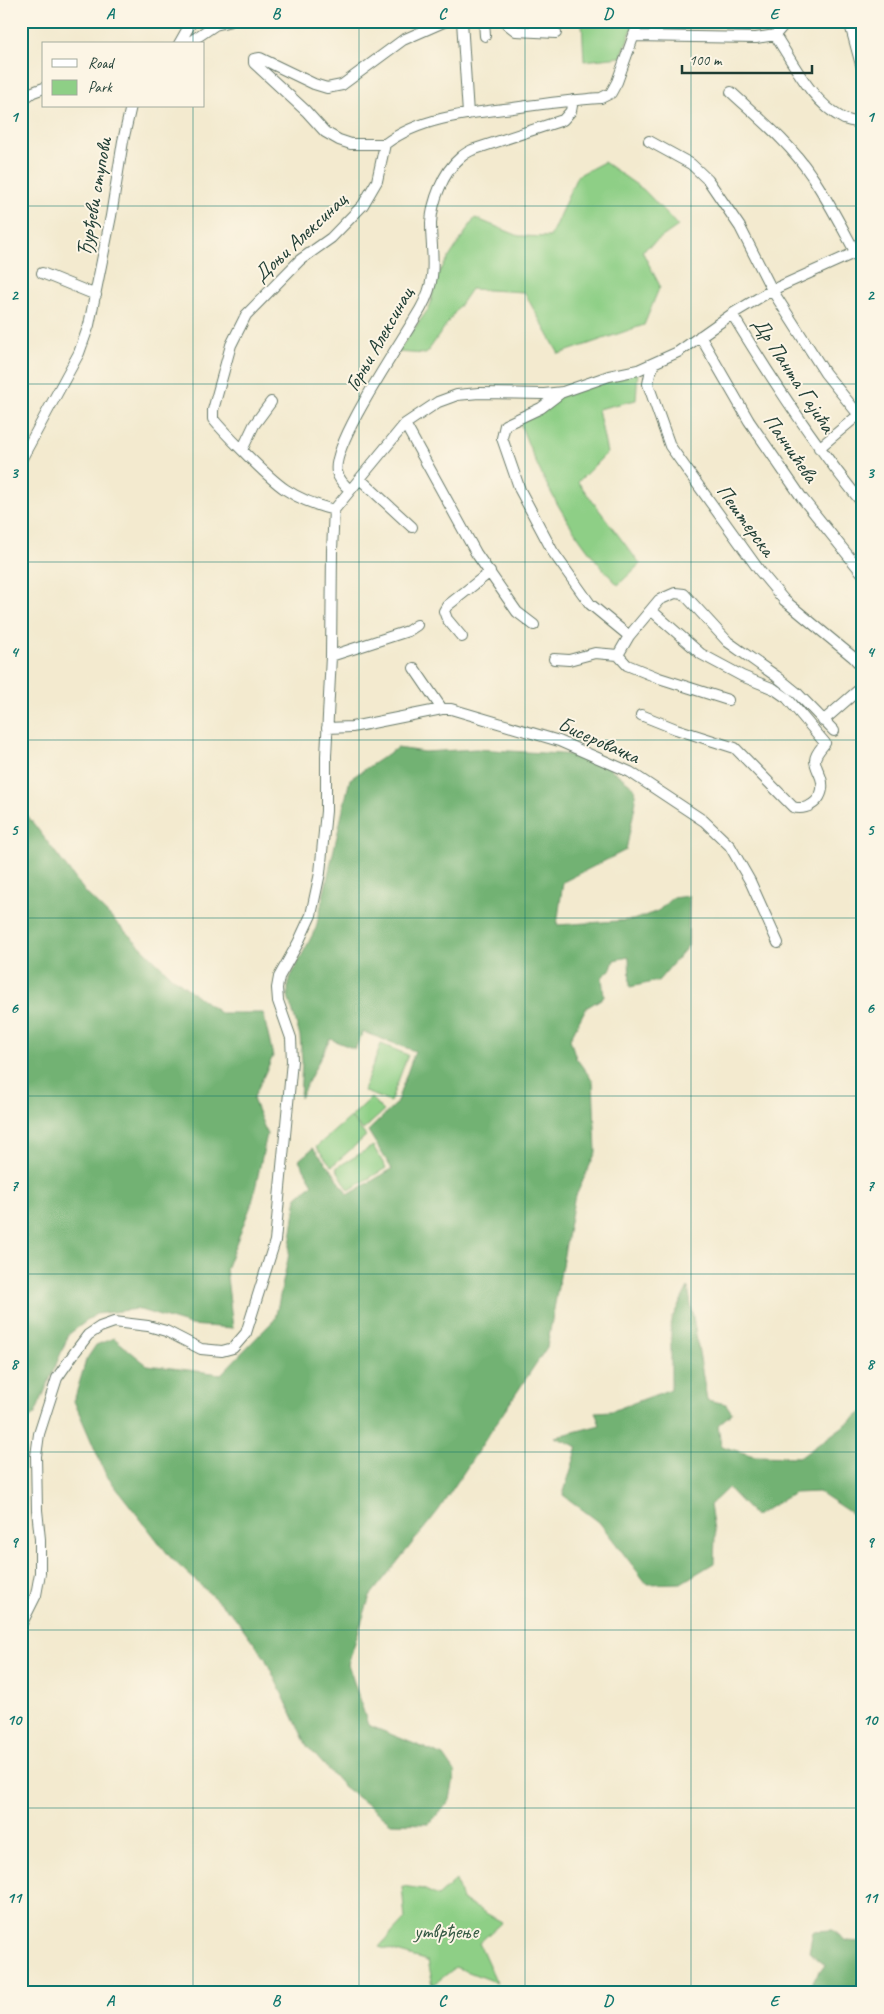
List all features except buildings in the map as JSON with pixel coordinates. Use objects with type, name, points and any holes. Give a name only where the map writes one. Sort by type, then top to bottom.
[{"type":"street","points":[[180,42],[192,21]]},
{"type":"street","points":[[189,42],[218,23],[231,21]]},
{"type":"street","points":[[446,21],[403,40],[342,85],[327,88],[314,84],[260,58],[256,58],[254,63],[332,136],[352,144],[385,144],[398,134],[442,119],[573,100],[601,98],[611,93],[617,82],[639,21]]},
{"type":"street","points":[[462,21],[468,114]]},
{"type":"street","points":[[484,21],[484,36]]},
{"type":"street","points":[[507,21],[507,24],[516,30],[556,33]]},
{"type":"street","points":[[634,36],[680,35],[738,38],[775,35],[787,21]]},
{"type":"street","points":[[849,21],[863,72]]},
{"type":"street","points":[[775,35],[808,86],[829,109],[845,119],[863,124]]},
{"type":"street","points":[[21,101],[33,92],[42,89]]},
{"type":"street","points":[[731,92],[777,134],[811,174],[859,251],[863,266]]},
{"type":"street","name":"Горњи Алексинац","points":[[350,490],[341,483],[336,471],[337,456],[399,342],[421,308],[428,292],[433,273],[431,222],[441,186],[450,169],[460,158],[472,150],[563,120],[571,111],[573,100]]},
{"type":"street","name":"Ђурђеви ступови","points":[[21,460],[79,353],[90,326],[122,141],[130,108]]},
{"type":"street","points":[[649,140],[691,164],[708,180],[740,227],[772,290],[825,373],[861,416],[819,448]]},
{"type":"street","name":"Доњи Алексинац","points":[[242,450],[213,419],[213,410],[231,345],[246,315],[300,260],[331,238],[363,205],[377,181],[385,144]]},
{"type":"street","points":[[21,1624],[36,1595],[40,1573],[36,1456],[39,1434],[58,1378],[75,1352],[88,1335],[100,1327],[114,1322],[148,1326],[166,1331],[201,1349],[222,1351],[233,1348],[246,1333],[275,1241],[292,1061],[291,1038],[278,1001],[277,988],[279,977],[312,915],[320,874],[325,826],[334,510],[405,424],[438,402],[457,395],[479,393],[544,394],[563,392],[609,376],[638,370],[678,352],[732,314],[772,290],[859,251]]},
{"type":"street","name":"Ђурђеви ступови","points":[[42,273],[96,295]]},
{"type":"street","name":"Др Панта Гајића","points":[[732,314],[770,376],[819,448],[863,504]]},
{"type":"street","name":"Панчићева","points":[[700,336],[748,421],[802,498],[862,572]]},
{"type":"street","name":"Пештерска","points":[[654,364],[648,384],[670,446],[730,531],[784,600],[853,657],[863,668]]},
{"type":"street","points":[[563,392],[541,408],[505,425],[502,438],[520,490],[554,552],[590,604],[629,636]]},
{"type":"street","points":[[271,402],[254,424],[242,450],[271,480],[285,490],[310,502],[334,510]]},
{"type":"street","points":[[405,424],[476,553],[517,612],[534,625]]},
{"type":"street","points":[[360,479],[412,527]]},
{"type":"street","points":[[462,638],[447,619],[444,611],[447,606],[490,572]]},
{"type":"street","points":[[618,655],[629,636],[659,600],[667,595],[684,594],[728,642],[776,676],[834,731]]},
{"type":"street","name":"Бисеровачка","points":[[641,715],[676,730],[735,748],[793,807],[802,809],[812,805],[818,799],[822,789],[822,779],[816,766],[815,758],[825,743],[787,698],[774,689],[742,676],[701,654],[651,610]]},
{"type":"street","points":[[331,656],[408,631],[417,625]]},
{"type":"street","points":[[554,659],[568,660],[595,653],[618,655],[626,665],[659,678],[728,700]]},
{"type":"street","points":[[414,668],[442,709]]},
{"type":"street","points":[[823,721],[863,686]]},
{"type":"street","name":"Бисеровачка","points":[[327,728],[352,728],[442,709],[451,709],[559,741],[630,772],[704,821],[730,846],[750,882],[778,943]]},
{"type":"green space","points":[[582,21],[635,21],[621,57],[584,61]]},
{"type":"green space","points":[[604,162],[644,190],[678,226],[642,251],[660,286],[644,325],[559,354],[524,292],[471,289],[426,354],[397,352],[430,307],[436,277],[475,218],[519,236],[550,237],[577,176]]},
{"type":"green space","points":[[638,370],[636,400],[598,409],[607,453],[578,482],[640,564],[618,585],[587,549],[560,508],[537,465],[519,420],[563,392]]},
{"type":"green space","points":[[397,748],[424,752],[476,749],[594,756],[634,787],[636,801],[626,850],[563,882],[557,925],[633,920],[658,911],[672,898],[689,896],[688,946],[658,981],[630,987],[629,957],[614,960],[611,969],[602,977],[604,997],[586,1008],[570,1039],[576,1058],[593,1081],[596,1152],[574,1200],[547,1347],[438,1511],[370,1596],[348,1664],[368,1725],[444,1756],[455,1772],[450,1800],[429,1824],[391,1823],[343,1786],[307,1746],[265,1658],[234,1616],[171,1558],[106,1475],[74,1401],[86,1360],[96,1345],[114,1338],[147,1365],[221,1374],[275,1319],[288,1259],[297,1197],[313,1184],[299,1160],[313,1148],[331,1169],[348,1195],[392,1169],[368,1131],[396,1104],[415,1051],[363,1032],[355,1049],[330,1039],[300,1098],[302,1061],[300,1036],[288,996],[288,982],[316,928],[350,779]]},
{"type":"green space","points":[[21,807],[86,893],[171,976],[220,1013],[263,1013],[273,1056],[253,1099],[267,1134],[252,1203],[226,1269],[233,1328],[190,1325],[137,1309],[96,1314],[69,1334],[35,1414],[21,1425]]},
{"type":"green space","points":[[381,1044],[408,1055],[390,1102],[363,1091]]},
{"type":"green space","points":[[371,1098],[384,1111],[363,1130],[351,1117]]},
{"type":"green space","points":[[350,1117],[366,1136],[332,1166],[316,1147]]},
{"type":"green space","points":[[373,1146],[386,1168],[349,1190],[336,1168]]},
{"type":"green space","points":[[688,1287],[707,1400],[726,1404],[732,1413],[718,1425],[721,1446],[754,1456],[801,1457],[863,1412],[863,1521],[819,1492],[794,1493],[755,1516],[728,1488],[710,1505],[715,1536],[714,1563],[681,1583],[647,1584],[599,1522],[563,1495],[578,1447],[555,1437],[600,1425],[595,1412],[612,1411],[671,1389],[671,1320]]},
{"type":"green space","name":"утврђење","points":[[456,1880],[462,1900],[502,1922],[479,1943],[497,1983],[456,1967],[433,1985],[428,1961],[379,1947],[405,1919],[402,1886],[423,1889],[438,1896]]},
{"type":"green space","points":[[833,1930],[846,1941],[863,1942],[863,1993],[809,1993],[813,1981],[825,1965],[809,1952],[813,1931]]},
{"type":"green space","points":[[21,1956],[24,1957],[29,1971],[26,1985],[35,1993],[21,1993]]}]
